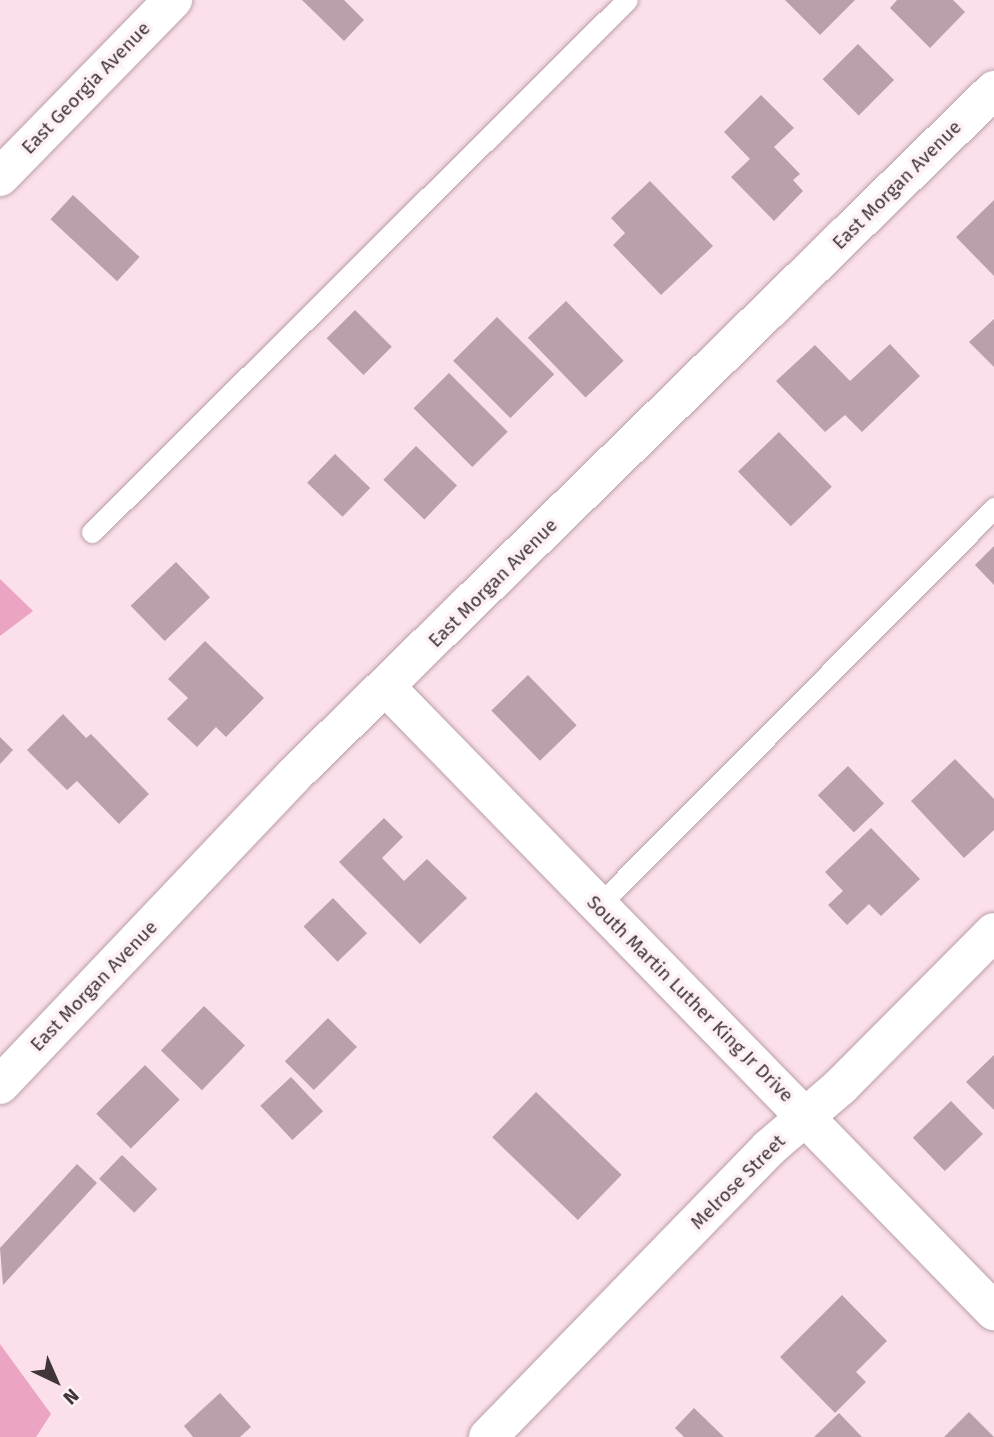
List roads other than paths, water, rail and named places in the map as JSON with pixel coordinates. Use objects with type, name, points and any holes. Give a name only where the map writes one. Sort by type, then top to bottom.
[{"type":"street","name":"East Georgia Avenue","points":[[0,177],[173,0]]},
{"type":"street","name":"East Morgan Avenue","points":[[0,1085],[293,776],[387,688],[994,90]]},
{"type":"street","name":"South Martin Luther King Jr Drive","points":[[387,688],[597,907],[808,1116],[994,1311]]},
{"type":"street","name":"Melrose Street","points":[[488,1437],[769,1148],[808,1116],[994,932]]},
{"type":"lane","points":[[92,532],[627,0]]},
{"type":"lane","points":[[597,907],[994,508]]}]
